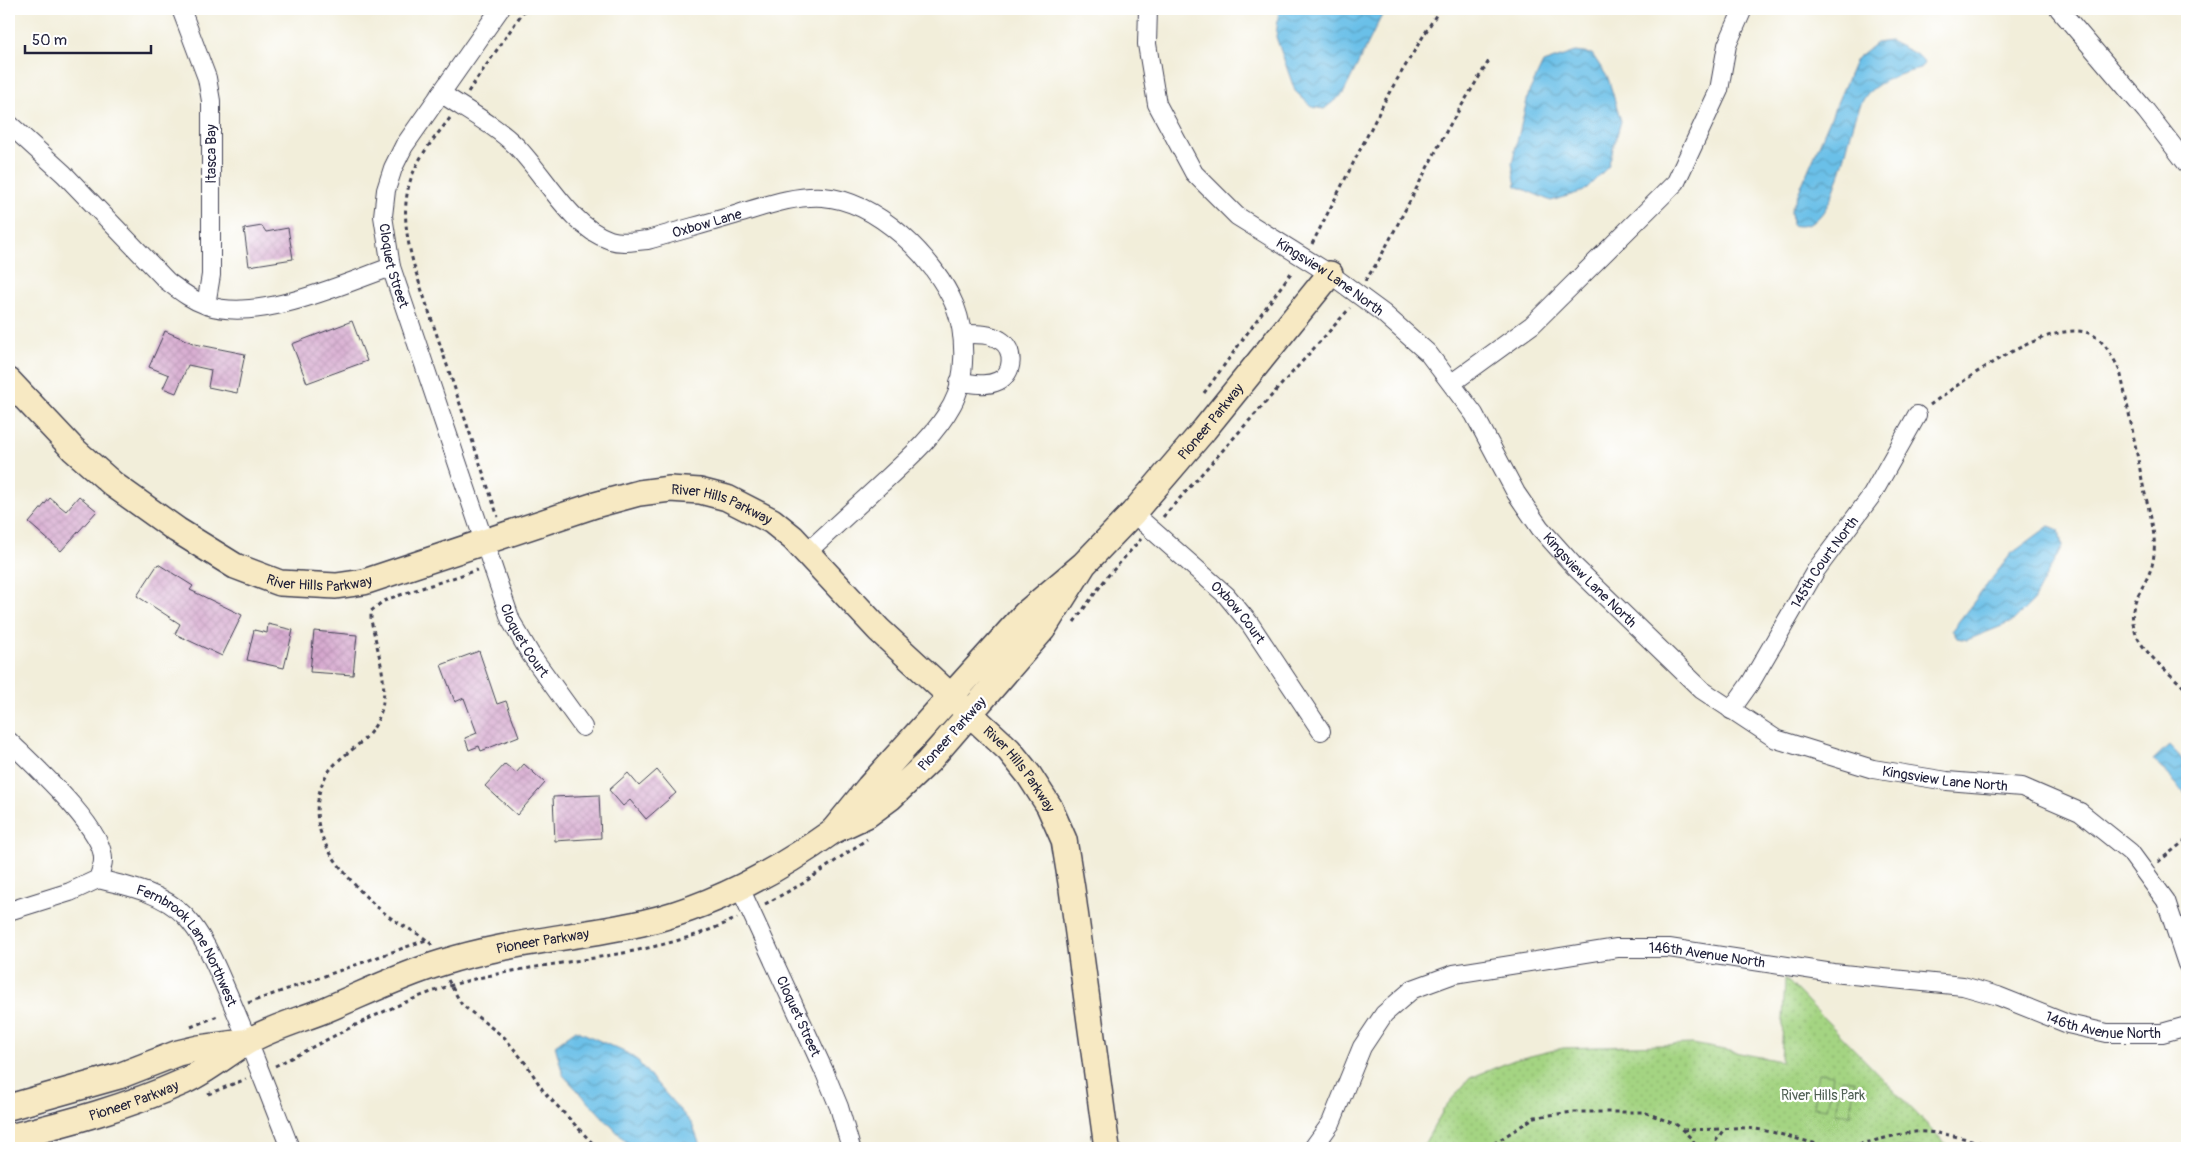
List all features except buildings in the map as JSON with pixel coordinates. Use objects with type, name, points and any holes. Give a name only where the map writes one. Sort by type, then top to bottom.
[{"type":"street","name":"Itasca Bay","points":[[181,9],[207,78],[212,101],[211,275],[206,305]]},
{"type":"street","name":"Cloquet Street","points":[[485,543],[391,267],[383,216],[386,190],[404,146],[500,9]]},
{"type":"street","name":"Kingsview Lane North","points":[[1148,9],[1146,44],[1157,104],[1194,173],[1237,216],[1330,274],[1383,313],[1428,353],[1474,414],[1516,494],[1540,528],[1574,566],[1695,683],[1731,710],[1776,739],[1872,769],[1947,781],[2022,787],[2080,812],[2130,852],[2166,901],[2187,964]]},
{"type":"street","points":[[1452,383],[1532,325],[1676,182],[1719,90],[1727,45],[1743,9]]},
{"type":"street","points":[[2059,9],[2146,111],[2187,164]]},
{"type":"street","name":"Oxbow Lane","points":[[441,93],[514,144],[534,165],[582,224],[595,234],[611,240],[627,242],[648,240],[767,206],[804,198],[823,197],[859,206],[878,216],[899,232],[941,281],[955,307],[962,334],[963,360],[952,404],[919,448],[806,553]]},
{"type":"street","points":[[9,124],[64,174],[167,281],[185,295],[206,305],[233,311],[257,310],[279,305],[391,267]]},
{"type":"street","name":"Pioneer Parkway","points":[[833,831],[868,787],[1025,614],[1084,564],[1133,513],[1188,449],[1330,274]]},
{"type":"street","points":[[959,382],[986,384],[999,381],[1008,373],[1011,361],[1009,350],[1001,340],[988,335],[962,334]]},
{"type":"street","name":"River Hills Parkway","points":[[9,381],[73,449],[114,485],[214,554],[235,566],[273,581],[308,586],[336,586],[364,582],[595,505],[639,493],[670,489],[700,491],[750,508],[772,521],[806,553],[879,630],[1009,750],[1029,775],[1049,806],[1064,840],[1108,1148]]},
{"type":"street","name":"145th Court North","points":[[1731,710],[1751,682],[1816,570],[1872,495],[1917,415]]},
{"type":"street","name":"Oxbow Court","points":[[1133,513],[1226,595],[1250,624],[1321,731]]},
{"type":"street","name":"Cloquet Court","points":[[485,543],[517,635],[583,727]]},
{"type":"street","name":"Pioneer Parkway","points":[[9,1137],[120,1107],[184,1082],[208,1069],[248,1042],[440,963],[505,947],[643,923],[740,888],[803,852],[833,831],[867,815],[890,798],[970,715],[1043,629],[1084,564]]},
{"type":"street","points":[[9,741],[81,815],[98,843],[103,859],[98,879],[70,892],[9,910]]},
{"type":"street","name":"Fernbrook Lane Northwest","points":[[98,879],[136,887],[166,903],[185,916],[209,951],[248,1042],[268,1069],[290,1148]]},
{"type":"street","name":"Cloquet Street","points":[[740,888],[825,1073],[839,1107],[851,1148]]},
{"type":"street","name":"146th Avenue North","points":[[1314,1148],[1331,1123],[1362,1047],[1384,1014],[1413,989],[1454,974],[1617,948],[1669,948],[1833,973],[1963,986],[1998,996],[2068,1024],[2107,1033],[2162,1033],[2187,1026]]},
{"type":"street","name":"Pioneer Parkway","points":[[9,1107],[119,1076],[178,1053],[199,1048],[248,1042]]},
{"type":"path","points":[[467,94],[525,9]]},
{"type":"path","points":[[1204,393],[1313,243],[1388,93],[1439,10]]},
{"type":"path","points":[[452,116],[423,153],[414,170],[406,198],[405,222],[409,250],[418,279],[500,522]]},
{"type":"path","points":[[1917,415],[1952,390],[2022,346],[2056,332],[2074,331],[2093,335],[2111,354],[2120,371],[2154,538],[2151,569],[2144,587],[2132,604],[2131,618],[2135,634],[2152,657],[2187,690]]},
{"type":"path","points":[[435,948],[427,939],[394,920],[366,896],[329,850],[317,821],[319,788],[324,775],[334,763],[371,731],[379,719],[382,708],[382,673],[371,620],[371,611],[382,602],[391,598],[480,569]]},
{"type":"path","points":[[2145,872],[2187,839]]},
{"type":"path","points":[[250,1002],[427,939]]},
{"type":"path","points":[[445,974],[462,1005],[505,1038],[518,1053],[544,1092],[597,1148]]},
{"type":"path","points":[[268,1069],[408,1000],[451,987]]},
{"type":"path","points":[[1487,1148],[1535,1117],[1574,1112],[1644,1112],[1677,1124],[1697,1148]]},
{"type":"path","points":[[1683,1130],[1736,1127],[1780,1134],[1830,1146],[1848,1145],[1917,1132],[1966,1139],[2001,1148]]},
{"type":"path","points":[[1712,1148],[1724,1129]]},
{"type":"green space","name":"River Hills Park","points":[[1785,978],[1950,1148],[1422,1148],[1445,1107],[1470,1078],[1514,1060],[1563,1048],[1693,1044],[1781,1061]]},
{"type":"green space","points":[[1818,1073],[1833,1075],[1827,1109],[1813,1107]]},
{"type":"green space","points":[[1841,1079],[1855,1081],[1850,1115],[1836,1113]]},
{"type":"water","points":[[1279,9],[1385,9],[1343,94],[1324,109],[1312,107],[1295,91],[1276,37]]},
{"type":"water","points":[[1890,41],[1918,55],[1924,63],[1920,69],[1879,84],[1868,93],[1860,107],[1853,127],[1832,196],[1822,214],[1809,224],[1792,225],[1791,210],[1856,59],[1876,43]]},
{"type":"water","points":[[1575,52],[1592,54],[1608,78],[1621,121],[1608,167],[1584,191],[1551,201],[1516,186],[1512,163],[1529,92],[1543,63]]},
{"type":"water","points":[[2049,526],[2059,530],[2062,546],[2033,601],[2012,622],[1967,640],[1957,638],[1952,630],[2011,554]]},
{"type":"water","points":[[2169,745],[2187,764],[2187,795],[2153,760]]},
{"type":"water","points":[[576,1030],[633,1056],[692,1124],[701,1148],[632,1148],[563,1075],[555,1045]]}]
